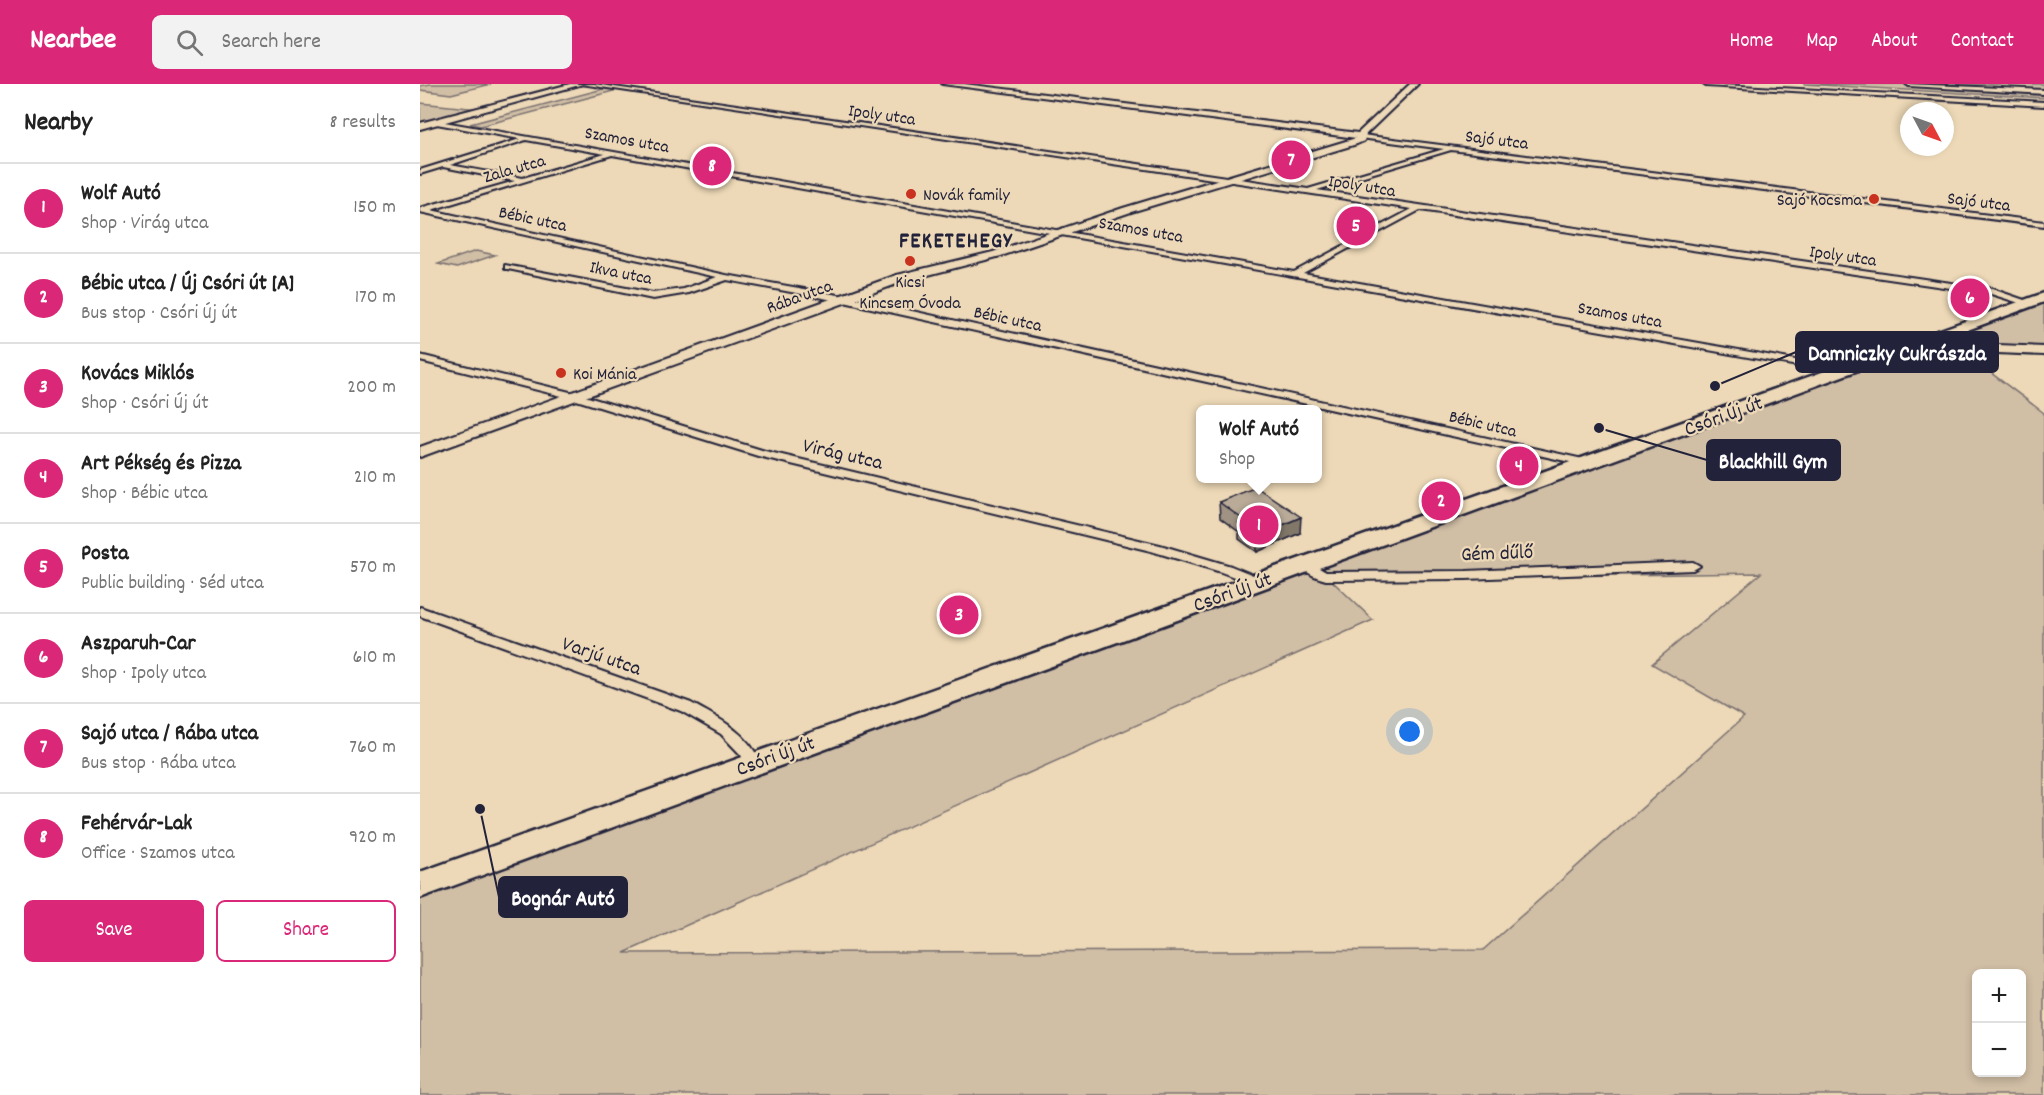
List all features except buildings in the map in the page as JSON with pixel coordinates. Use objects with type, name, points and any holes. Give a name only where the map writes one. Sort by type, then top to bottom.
[{"type":"main road","name":"Csóri Új út","points":[[420,885],[2044,297]]},
{"type":"street","points":[[420,126],[579,84]]},
{"type":"street","name":"Ipoly utca","points":[[584,84],[1417,209],[1992,292],[2029,303]]},
{"type":"street","name":"Sajó utca","points":[[946,84],[2044,224]]},
{"type":"street","name":"Rába utca","points":[[420,452],[901,278],[998,254],[1226,180],[1354,142],[1362,137],[1362,133],[1414,84]]},
{"type":"street","points":[[1706,84],[2044,104]]},
{"type":"street","points":[[1909,84],[2044,92]]},
{"type":"street","points":[[2029,103],[2044,113]]},
{"type":"street","name":"Szamos utca","points":[[433,122],[1843,371]]},
{"type":"street","points":[[420,172],[528,139]]},
{"type":"street","points":[[1306,192],[1453,149]]},
{"type":"street","name":"Zala utca","points":[[421,211],[614,154]]},
{"type":"street","points":[[442,165],[523,181]]},
{"type":"street","points":[[1297,273],[1417,209]]},
{"type":"street","name":"Bébic utca","points":[[421,211],[726,277],[844,299],[1588,463]]},
{"type":"street","name":"Ikva utca","points":[[508,267],[653,296],[686,291],[726,277]]},
{"type":"street","points":[[1939,335],[1973,348],[2044,351]]},
{"type":"street","name":"Virág utca","points":[[420,358],[574,396],[755,452],[1155,548],[1226,569],[1258,582]]},
{"type":"street","name":"Gém dűlő","points":[[1307,565],[1317,574],[1326,576],[1466,575],[1693,566]]},
{"type":"street","name":"Varjú utca","points":[[420,611],[686,707],[727,730],[748,752],[753,763]]},
{"type":"shaded area","points":[[491,84],[451,94],[420,90],[420,86]]},
{"type":"shaded area","points":[[1803,84],[2044,84],[2044,98]]},
{"type":"shaded area","points":[[603,89],[617,90],[481,126],[470,124]]},
{"type":"shaded area","points":[[420,103],[479,109],[420,124]]},
{"type":"shaded area","points":[[476,251],[495,255],[457,268],[438,264]]},
{"type":"shaded area","points":[[2044,297],[2044,351],[1985,347],[1945,333]]},
{"type":"shaded area","points":[[1933,337],[1971,358],[2044,413],[2044,1095],[420,1095],[420,885]],"holes":[[[1761,573],[1652,664],[1744,717],[1483,950],[624,953],[1373,620],[1330,579]]]},
{"type":"waterway","points":[[524,100],[582,85]]},
{"type":"place","name":"Sajó utca / Rába utca","points":[[1291,160]]},
{"type":"place","name":"Fehérvár-Lak","points":[[712,166]]},
{"type":"place","name":"Novák family","points":[[911,194]]},
{"type":"place","name":"Sajó Kocsma","points":[[1874,199]]},
{"type":"place","name":"Posta","points":[[1356,226]]},
{"type":"place","name":"Kicsi Kincsem Óvoda","points":[[910,261]]},
{"type":"place","name":"Aszparuh-Car","points":[[1970,298]]},
{"type":"place","name":"Koi Mánia","points":[[561,373]]},
{"type":"place","name":"Damniczky Cukrászda","points":[[1715,386]]},
{"type":"place","name":"Blackhill Gym","points":[[1599,428]]},
{"type":"place","name":"Art Pékség és Pizza","points":[[1519,466]]},
{"type":"place","name":"Bébic utca / Új Csóri út [A]","points":[[1441,501]]},
{"type":"place","name":"Wolf Autó","points":[[1259,525]]},
{"type":"place","name":"Kovács Miklós","points":[[959,615]]},
{"type":"place","name":"Bognár Autó","points":[[480,809]]},
{"type":"district","name":"FEKETEHEGY","points":[[956,239]]}]
